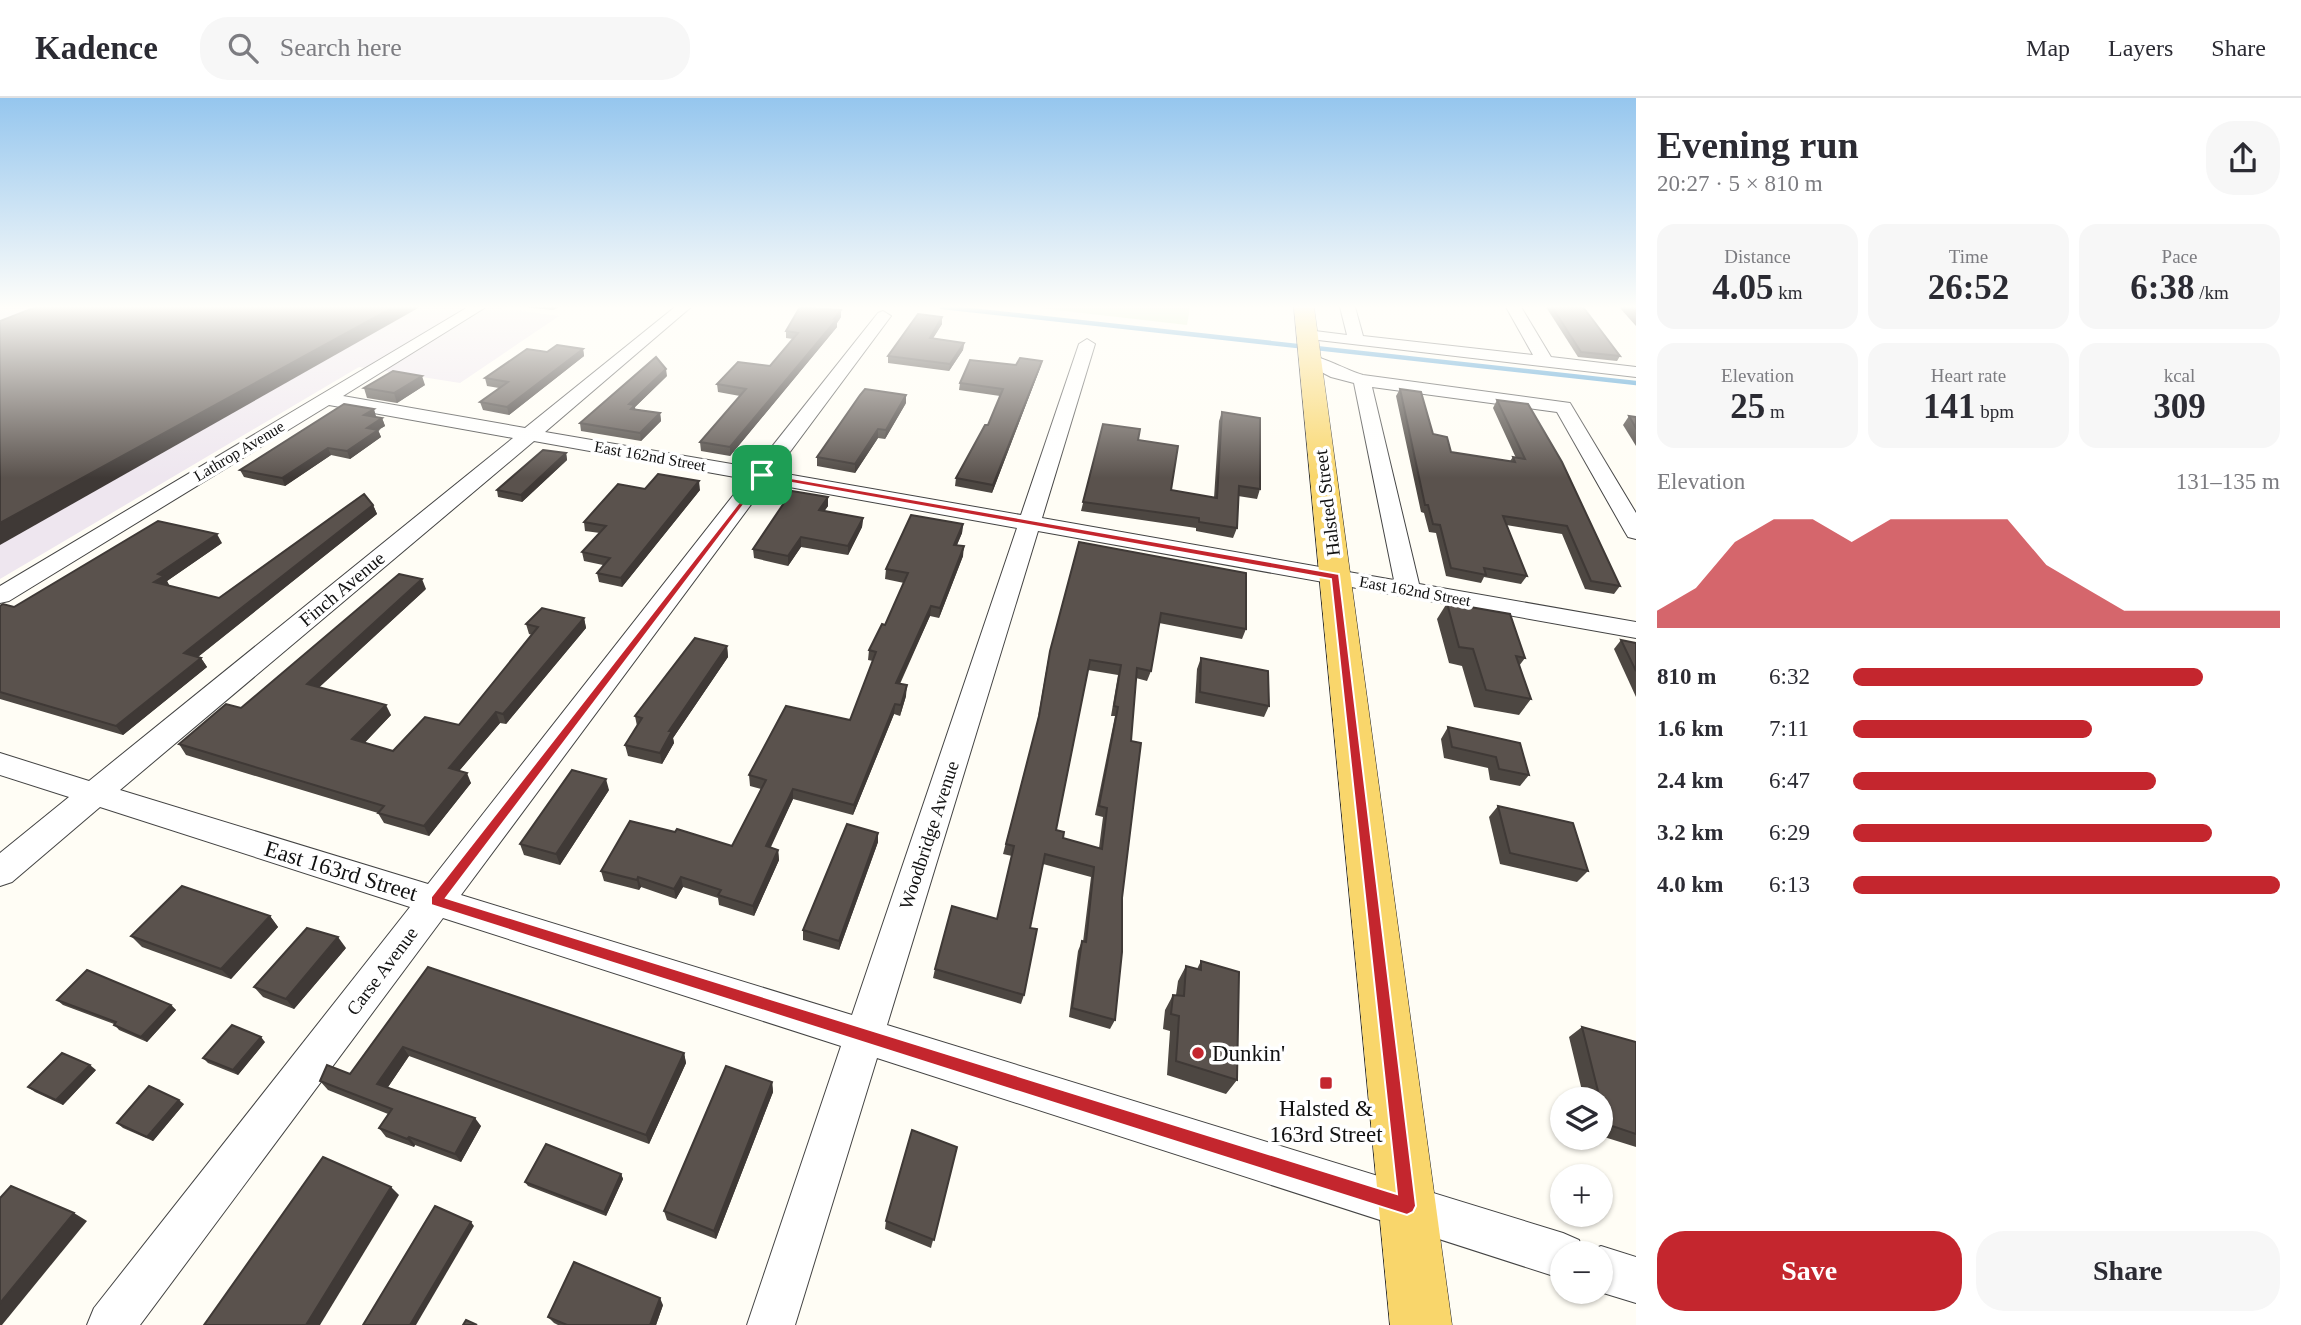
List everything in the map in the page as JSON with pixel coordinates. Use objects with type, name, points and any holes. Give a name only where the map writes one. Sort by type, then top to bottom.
[{"type":"main road","name":"Halsted Street","points":[[1311,364],[1421,1325]]},
{"type":"street","name":"Lathrop Avenue","points":[[0,596],[383,364]]},
{"type":"street","name":"Finch Avenue","points":[[0,872],[615,364]]},
{"type":"street","name":"Carse Avenue","points":[[111,1325],[846,364]]},
{"type":"street","name":"Woodbridge Avenue","points":[[771,1325],[1081,364]]},
{"type":"street","points":[[1327,364],[1336,373],[1362,380],[1564,407],[1636,532]]},
{"type":"street","points":[[1559,364],[1636,372]]},
{"type":"street","points":[[1314,390],[1336,382],[1362,380]]},
{"type":"street","points":[[1362,380],[1408,589]]},
{"type":"street","name":"East 162nd Street","points":[[326,399],[1636,630]]},
{"type":"street","name":"East 163rd Street","points":[[0,764],[1550,1252]]},
{"type":"street","points":[[1613,1273],[1636,1280]]},
{"type":"shaded area","points":[[0,364],[488,364],[460,383],[359,367],[0,579]]},
{"type":"building","points":[[0,364],[290,364],[0,523]]},
{"type":"building","points":[[505,364],[563,364],[507,407],[480,402],[508,382],[485,378]]},
{"type":"building","points":[[648,364],[662,364],[666,369],[629,404],[635,405],[631,409],[660,413],[640,433],[580,423]]},
{"type":"building","points":[[736,364],[799,364],[730,447],[700,442],[746,389],[717,384]]},
{"type":"building","points":[[968,364],[1041,364],[993,485],[956,478],[985,425],[988,425],[1003,389],[960,383]]},
{"type":"building","points":[[393,371],[422,376],[394,393],[364,388]]},
{"type":"building","points":[[865,389],[906,395],[886,430],[878,429],[855,464],[817,457],[860,395]]},
{"type":"building","points":[[1400,389],[1421,392],[1433,434],[1447,437],[1451,452],[1515,462],[1513,457],[1525,459],[1497,400],[1528,404],[1562,462],[1620,586],[1591,581],[1567,526],[1503,516],[1527,576],[1484,568],[1486,575],[1451,568],[1440,525],[1433,524],[1428,505],[1425,505]]},
{"type":"building","points":[[344,404],[374,409],[364,415],[382,418],[367,428],[378,430],[347,451],[328,448],[282,478],[240,470]]},
{"type":"building","points":[[1222,412],[1260,418],[1260,489],[1239,486],[1237,528],[1199,522],[1199,518],[1083,502],[1103,424],[1140,429],[1138,440],[1178,446],[1171,490],[1217,498]]},
{"type":"building","points":[[1629,416],[1636,417],[1636,428]]},
{"type":"building","points":[[543,450],[566,453],[521,495],[497,490]]},
{"type":"building","points":[[658,474],[699,481],[621,578],[597,573],[610,558],[582,552],[606,526],[584,522],[618,484],[645,489]]},
{"type":"building","points":[[792,491],[828,497],[819,510],[863,518],[848,546],[801,537],[788,556],[753,549]]},
{"type":"building","points":[[364,494],[373,505],[184,653],[201,658],[116,726],[0,692],[0,606],[3,604],[14,607],[158,521],[217,534],[158,574],[164,576],[154,582],[219,598]]},
{"type":"building","points":[[911,515],[963,524],[954,545],[964,546],[940,608],[931,606],[896,683],[907,685],[901,705],[895,704],[854,805],[793,789],[766,846],[778,850],[753,906],[718,895],[721,890],[681,877],[674,889],[638,877],[637,880],[601,871],[630,821],[675,832],[677,829],[732,846],[766,780],[749,775],[786,706],[850,720],[876,652],[869,650],[882,624],[885,625],[908,573],[886,569]]},
{"type":"building","points":[[1079,542],[1246,573],[1246,629],[1161,613],[1151,671],[1137,668],[1131,741],[1141,743],[1122,898],[1122,952],[1115,1020],[1072,1008],[1082,941],[1086,942],[1094,867],[1045,854],[1030,928],[1037,929],[1024,995],[935,969],[952,906],[997,919],[1014,846],[1006,844],[1039,716],[1050,651]],"holes":[[[1090,660],[1121,665],[1114,706],[1118,707],[1099,806],[1107,808],[1102,849],[1063,838],[1064,832],[1056,830]]]},
{"type":"building","points":[[399,574],[422,579],[307,684],[386,705],[352,739],[393,751],[425,717],[459,725],[538,627],[526,624],[542,608],[584,618],[503,714],[496,712],[449,768],[467,773],[424,826],[378,813],[384,806],[179,744],[226,704],[241,708]]},
{"type":"building","points":[[1447,603],[1510,614],[1525,658],[1516,656],[1531,699],[1486,690],[1473,649],[1459,647]]},
{"type":"building","points":[[695,638],[727,646],[669,731],[672,731],[660,753],[625,745],[642,718],[635,716]]},
{"type":"building","points":[[1621,640],[1636,643],[1636,671]]},
{"type":"building","points":[[1201,658],[1268,671],[1269,706],[1200,692]]},
{"type":"building","points":[[1448,727],[1520,743],[1529,775],[1499,769],[1496,757],[1452,747]]},
{"type":"building","points":[[572,770],[606,779],[556,854],[520,844]]},
{"type":"building","points":[[1498,806],[1573,823],[1588,871],[1510,853]]},
{"type":"building","points":[[847,824],[878,833],[839,941],[803,930]]},
{"type":"building","points":[[182,886],[270,916],[221,969],[131,936]]},
{"type":"building","points":[[307,928],[338,937],[286,999],[254,987]]},
{"type":"building","name":"Dunkin'","points":[[1201,961],[1239,972],[1237,1080],[1176,1061],[1179,1016],[1171,1014],[1173,995],[1184,996],[1186,966],[1201,970]]},
{"type":"building","points":[[428,967],[684,1053],[646,1135],[403,1047],[377,1084],[475,1118],[455,1154],[379,1128],[392,1109],[320,1081],[327,1065],[350,1074]]},
{"type":"building","points":[[87,970],[171,1005],[141,1037],[114,1025],[116,1022],[57,1000]]},
{"type":"building","points":[[232,1025],[261,1037],[233,1070],[203,1058]]},
{"type":"building","points":[[1582,1027],[1636,1042],[1636,1134],[1613,1126],[1613,1087],[1597,1087]]},
{"type":"building","points":[[62,1053],[90,1065],[56,1100],[28,1087]]},
{"type":"building","points":[[726,1066],[772,1082],[714,1231],[664,1211]]},
{"type":"building","points":[[149,1086],[179,1100],[147,1137],[117,1123]]},
{"type":"building","points":[[912,1130],[957,1147],[934,1240],[886,1221]]},
{"type":"building","points":[[546,1144],[621,1174],[604,1212],[525,1182]]},
{"type":"building","points":[[323,1157],[391,1187],[306,1325],[204,1325]]},
{"type":"building","points":[[11,1186],[74,1213],[0,1303],[0,1198]]},
{"type":"building","points":[[435,1206],[471,1222],[410,1325],[363,1325]]},
{"type":"building","points":[[574,1262],[660,1298],[650,1325],[567,1325],[548,1317]]},
{"type":"building","points":[[466,1320],[477,1325],[463,1325]]},
{"type":"waterway","points":[[1465,364],[1636,383]]},
{"type":"place","name":"Dunkin'","points":[[1198,1053]]},
{"type":"place","name":"Halsted & 163rd Street","points":[[1326,1083]]},
{"type":"route","points":[[762,475],[1336,576],[1407,1206],[436,901],[762,475]]}]
